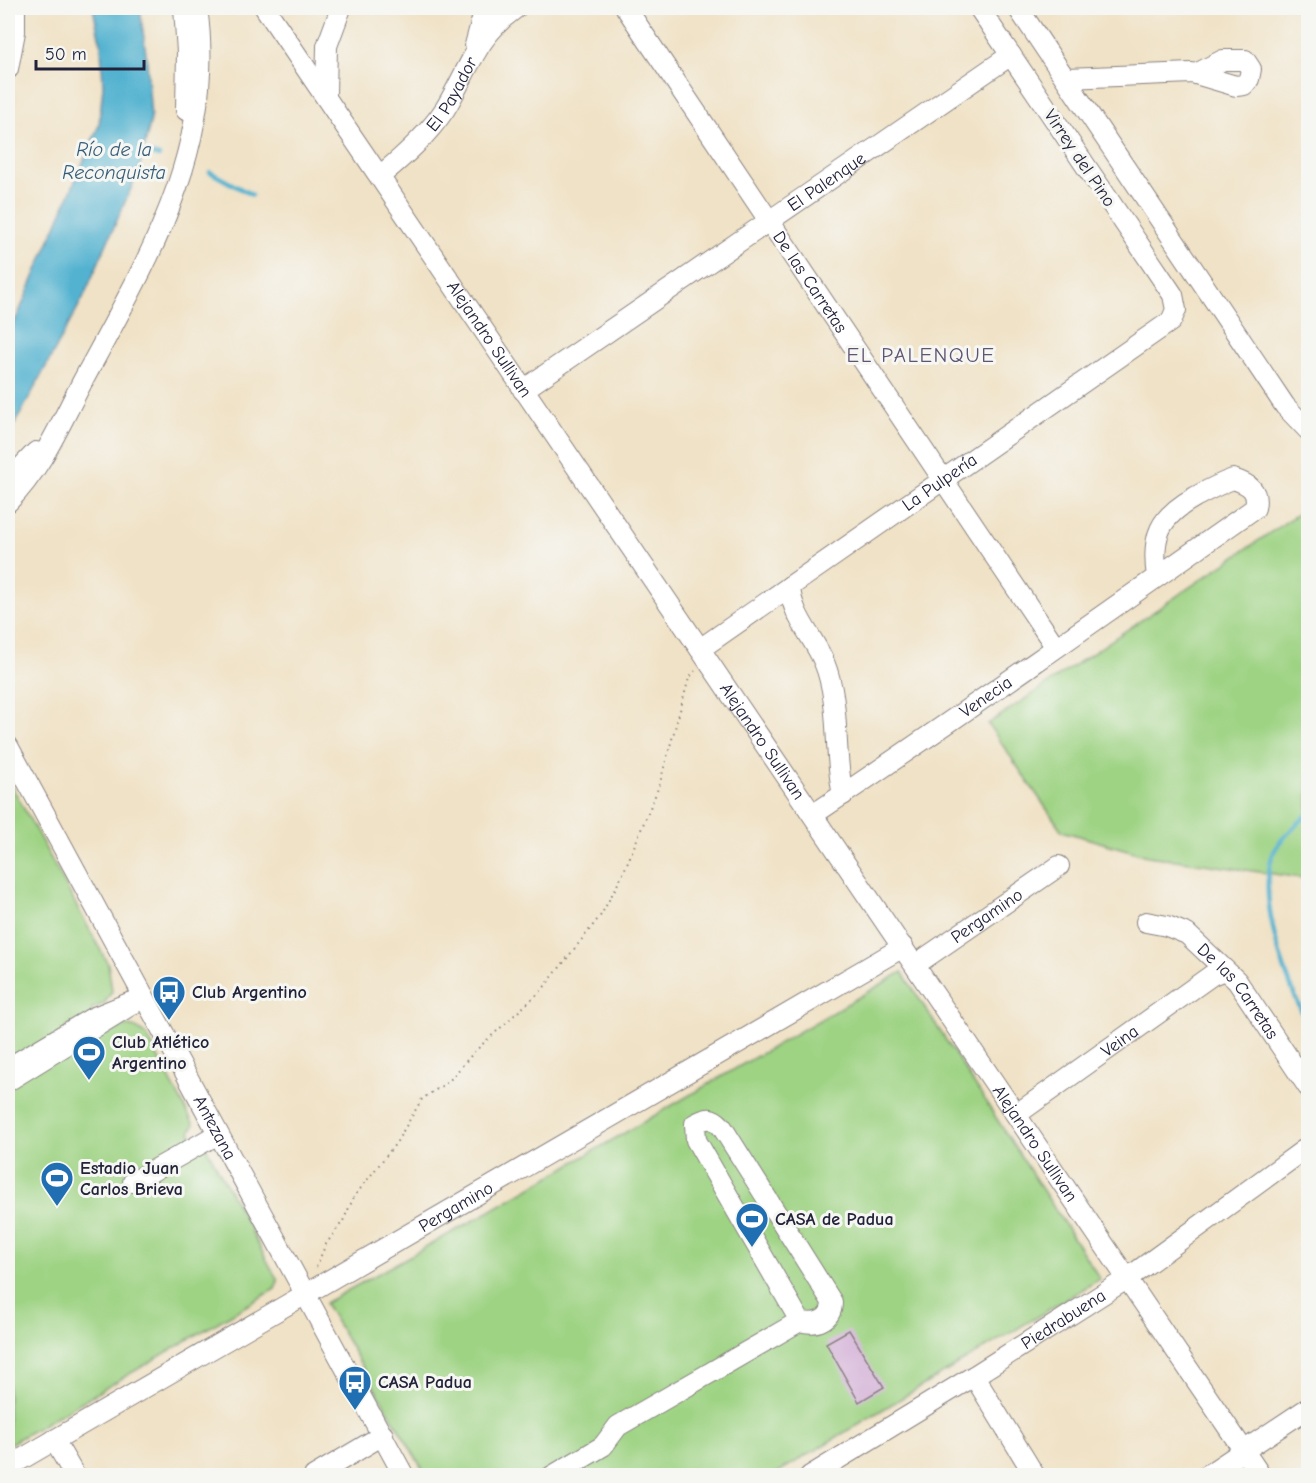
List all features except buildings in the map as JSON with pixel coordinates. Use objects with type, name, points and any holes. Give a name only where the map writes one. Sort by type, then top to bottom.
[{"type":"street","points":[[8,69],[15,32],[15,8]]},
{"type":"street","points":[[181,179],[187,91],[184,8]]},
{"type":"street","points":[[8,502],[37,467],[143,269],[170,210],[181,179],[201,93],[198,16],[210,8]]},
{"type":"street","name":"Alejandro Sullivan","points":[[265,8],[1261,1476]]},
{"type":"street","points":[[326,95],[328,39],[341,8]]},
{"type":"street","points":[[474,51],[485,8]]},
{"type":"street","name":"El Payador","points":[[380,176],[408,152],[444,111],[474,51],[505,15],[516,8]]},
{"type":"street","name":"De las Carretas","points":[[626,8],[1055,646]]},
{"type":"street","name":"Virrey del Pino","points":[[979,8],[1173,295],[1176,310]]},
{"type":"street","points":[[1018,8],[1285,406],[1308,430]]},
{"type":"street","points":[[295,51],[314,50],[328,39]]},
{"type":"street","name":"El Palenque","points":[[523,390],[1011,55]]},
{"type":"street","points":[[1067,78],[1196,74]]},
{"type":"street","name":"La Pulpería","points":[[703,654],[790,586],[1171,321],[1176,310]]},
{"type":"street","points":[[8,481],[61,423]]},
{"type":"street","name":"Venecia","points":[[814,814],[843,795],[1055,646],[1157,577],[1255,508],[1257,499],[1248,483],[1233,479],[1173,509],[1157,535],[1154,550],[1157,577]]},
{"type":"street","points":[[790,586],[794,608],[829,675],[833,693],[843,795]]},
{"type":"street","name":"Antezana","points":[[8,746],[404,1476]]},
{"type":"street","name":"Pergamino","points":[[915,965],[1059,866]]},
{"type":"street","name":"De las Carretas","points":[[1146,921],[1187,934],[1237,981],[1308,1087]]},
{"type":"street","name":"Pergamino","points":[[8,1467],[903,947]]},
{"type":"street","name":"Veina","points":[[1017,1114],[1212,975],[1224,970]]},
{"type":"street","points":[[8,1068],[92,1018],[144,997]]},
{"type":"street","points":[[8,1081],[144,997]]},
{"type":"street","points":[[552,1476],[603,1446],[618,1426],[800,1321],[809,1324],[821,1321],[829,1315],[832,1302],[722,1127],[714,1119],[706,1118],[695,1124],[696,1140],[800,1321]]},
{"type":"street","points":[[133,1182],[218,1134]]},
{"type":"street","name":"Piedrabuena","points":[[810,1476],[836,1469],[974,1376],[1128,1278],[1308,1147]]},
{"type":"street","points":[[974,1376],[1035,1476]]},
{"type":"street","points":[[1206,1476],[1308,1408]]},
{"type":"street","points":[[314,1476],[383,1435]]},
{"type":"street","points":[[54,1440],[75,1476]]},
{"type":"path","points":[[304,1294],[326,1244],[343,1221],[354,1197],[396,1143],[422,1099],[449,1081],[475,1051],[542,990],[601,915],[621,876],[659,786],[689,678],[703,654]]},
{"type":"green space","points":[[1308,507],[1308,879],[1148,856],[1062,831],[988,724]]},
{"type":"green space","name":"Club Atlético Argentino","points":[[8,779],[108,964],[112,991],[104,1004],[91,1009],[104,1034],[126,1026],[136,1028],[147,1036],[194,1125],[190,1132],[196,1145],[206,1147],[278,1281],[275,1289],[8,1445]]},
{"type":"green space","name":"CASA de Padua","points":[[902,972],[1100,1279],[772,1476],[426,1475],[325,1303],[471,1222]]},
{"type":"water","name":"Río de la Reconquista","points":[[93,8],[140,8],[151,119],[139,170],[83,298],[8,437],[8,332],[17,317],[99,125],[103,86],[101,46]]},
{"type":"waterway","points":[[139,151],[159,156]]},
{"type":"waterway","points":[[210,172],[252,195]]},
{"type":"waterway","points":[[1308,814],[1279,843],[1271,861],[1268,883],[1269,908],[1274,934],[1290,985],[1308,1024]]},
{"type":"place","name":"Club Argentino","points":[[169,1021]]},
{"type":"place","name":"Club Atlético Argentino","points":[[89,1081]]},
{"type":"place","name":"Estadio Juan Carlos Brieva","points":[[57,1207]]},
{"type":"place","name":"CASA de Padua","points":[[752,1248]]},
{"type":"place","name":"CASA Padua","points":[[355,1411]]},
{"type":"district","name":"EL PALENQUE","points":[[921,355]]}]
